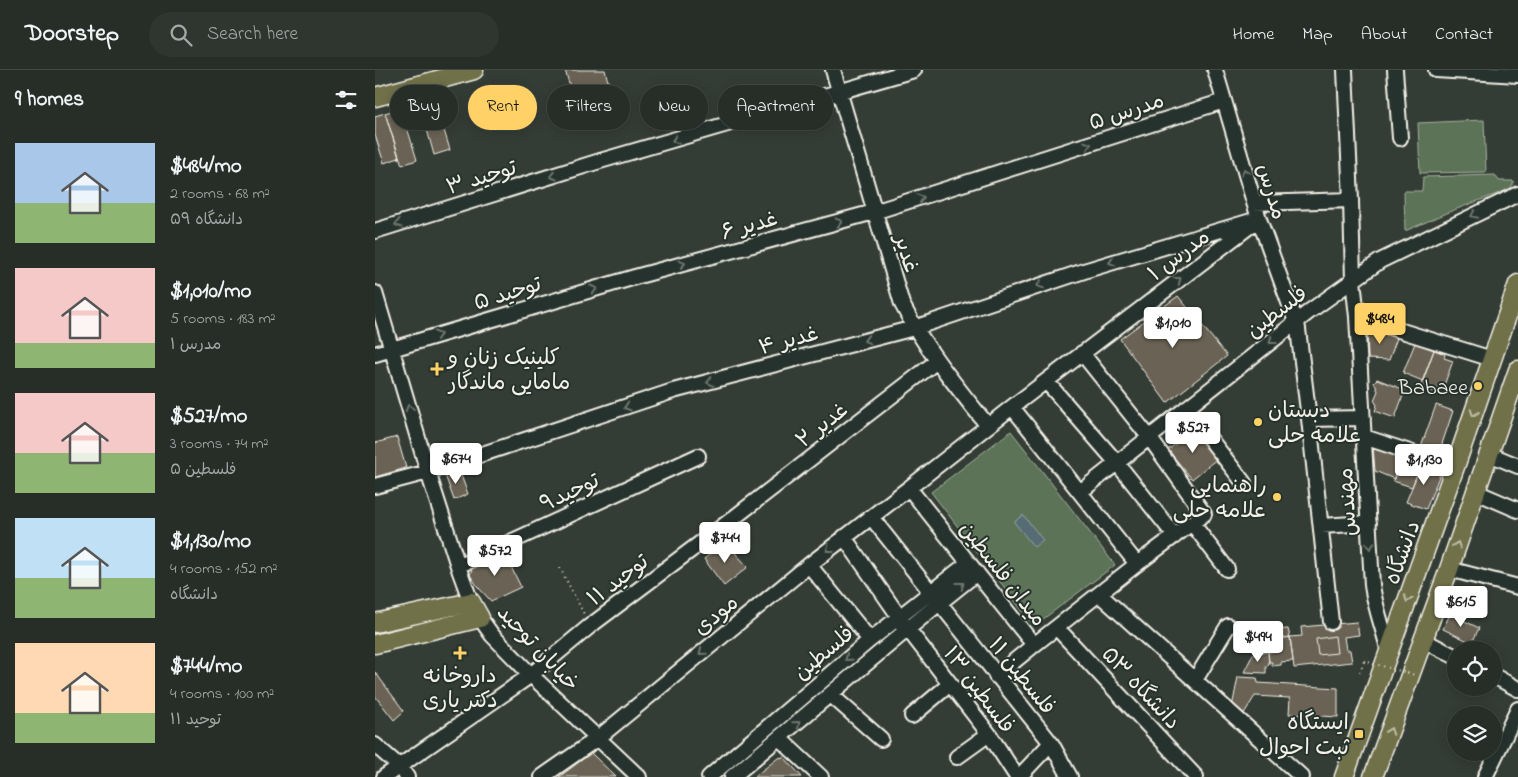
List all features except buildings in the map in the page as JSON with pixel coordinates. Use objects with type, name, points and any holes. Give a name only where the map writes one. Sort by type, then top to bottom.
[{"type":"main road","points":[[375,97],[474,70]]},
{"type":"main road","name":"دانشگاه","points":[[1344,777],[1518,284]]},
{"type":"main road","points":[[1373,777],[1489,454],[1515,391],[1518,370]]},
{"type":"main road","points":[[375,623],[471,602]]},
{"type":"main road","name":"خیابان توحید","points":[[471,602],[480,618]]},
{"type":"main road","points":[[375,644],[480,618]]},
{"type":"street","name":"غدیر","points":[[833,70],[899,295],[914,328],[937,361],[988,426]]},
{"type":"street","name":"توحید ۳","points":[[375,231],[600,161],[914,70]]},
{"type":"street","name":"مدرس","points":[[1215,70],[1259,219],[1296,322],[1309,419],[1331,622]]},
{"type":"street","name":"مهندس","points":[[1345,70],[1353,280],[1357,316],[1371,585],[1389,653]]},
{"type":"street","points":[[1395,70],[1400,138]]},
{"type":"street","points":[[1436,70],[1518,75]]},
{"type":"street","name":"مدرس ۵","points":[[874,212],[1224,101]]},
{"type":"street","name":"فلسطین","points":[[1079,492],[1296,322],[1380,261],[1518,194]]},
{"type":"street","points":[[1254,203],[1351,200]]},
{"type":"street","name":"غدیر ۶","points":[[635,277],[874,212]]},
{"type":"street","name":"غدیر ۴","points":[[375,486],[428,472],[673,391],[914,328],[1087,270],[1259,219]]},
{"type":"street","name":"مدرس ۱","points":[[1012,407],[1259,219]]},
{"type":"street","name":"توحید ۵","points":[[375,354],[635,277]]},
{"type":"street","name":"خیابان توحید","points":[[375,293],[428,472],[471,602]]},
{"type":"street","points":[[1357,316],[1492,359]]},
{"type":"street","points":[[1082,353],[1149,437]]},
{"type":"street","name":"غدیر ۲","points":[[731,520],[937,361]]},
{"type":"street","points":[[1046,381],[1117,463],[1175,536]]},
{"type":"street","points":[[909,488],[1012,407],[1137,564]]},
{"type":"street","points":[[1186,408],[1244,483]]},
{"type":"street","points":[[1309,419],[1363,418]]},
{"type":"street","name":"میدان فلسطین","points":[[909,488],[1034,645],[1137,564],[1205,514],[1149,437]]},
{"type":"street","points":[[1364,437],[1455,467]]},
{"type":"street","points":[[1489,454],[1518,466]]},
{"type":"street","name":"توحید۹","points":[[458,566],[698,456]]},
{"type":"street","name":"مودی","points":[[542,777],[598,738],[809,565],[909,488]]},
{"type":"street","points":[[1476,492],[1518,510]]},
{"type":"street","name":"فلسطین ۱۱","points":[[871,517],[1051,744],[1070,777]]},
{"type":"street","name":"توحید ۱۱","points":[[384,777],[531,675],[590,626],[731,520]]},
{"type":"street","points":[[1192,523],[1227,569]]},
{"type":"street","points":[[1321,526],[1369,523]]},
{"type":"street","name":"فلسطین ۱۳","points":[[844,538],[903,623],[989,734],[1018,777]]},
{"type":"street","points":[[809,565],[870,640]]},
{"type":"street","name":"فلسطین","points":[[734,776],[831,695],[903,623],[972,568]]},
{"type":"street","points":[[1449,569],[1518,587]]},
{"type":"street","points":[[1099,594],[1302,777]]},
{"type":"street","name":"خیابان توحید","points":[[480,618],[492,635],[531,675],[639,777]]},
{"type":"street","name":"فلسطین","points":[[709,777],[870,640],[903,623]]},
{"type":"street","points":[[1195,680],[1228,626]]},
{"type":"street","name":"دانشگاه ۵۳","points":[[1057,628],[1196,777]]},
{"type":"street","points":[[1423,640],[1447,652]]},
{"type":"street","points":[[996,676],[1034,645]]},
{"type":"street","points":[[1502,680],[1518,689]]},
{"type":"street","points":[[913,716],[950,684]]},
{"type":"street","points":[[831,695],[881,738]]},
{"type":"street","points":[[1485,777],[1518,709]]},
{"type":"street","points":[[957,758],[989,734]]},
{"type":"street","points":[[779,738],[821,777]]},
{"type":"street","points":[[375,744],[399,766],[407,777]]},
{"type":"street","points":[[1018,777],[1051,744]]},
{"type":"path","points":[[560,568],[590,626]]},
{"type":"path","points":[[1360,672],[1364,661],[1415,675]]},
{"type":"green space","points":[[1484,120],[1486,172],[1420,173],[1418,123]]},
{"type":"green space","points":[[1495,175],[1499,181],[1514,181],[1510,189],[1405,231],[1404,191],[1422,191],[1423,177]]},
{"type":"green space","points":[[1011,431],[1115,565],[1034,626],[931,492]]},
{"type":"water","points":[[1023,515],[1043,540],[1034,547],[1014,522]]},
{"type":"place","name":"کلینیک زنان و مامایی ماندگار","points":[[437,369]]},
{"type":"place","name":"Babaee","points":[[1478,386]]},
{"type":"place","name":"دبستان علامه حلی","points":[[1258,422]]},
{"type":"place","name":"راهنمایی علامه حلی","points":[[1277,497]]},
{"type":"place","name":"داروخانه دکتر یاری","points":[[460,653]]},
{"type":"place","name":"ایستگاه ثبت احوال","points":[[1359,734]]}]
